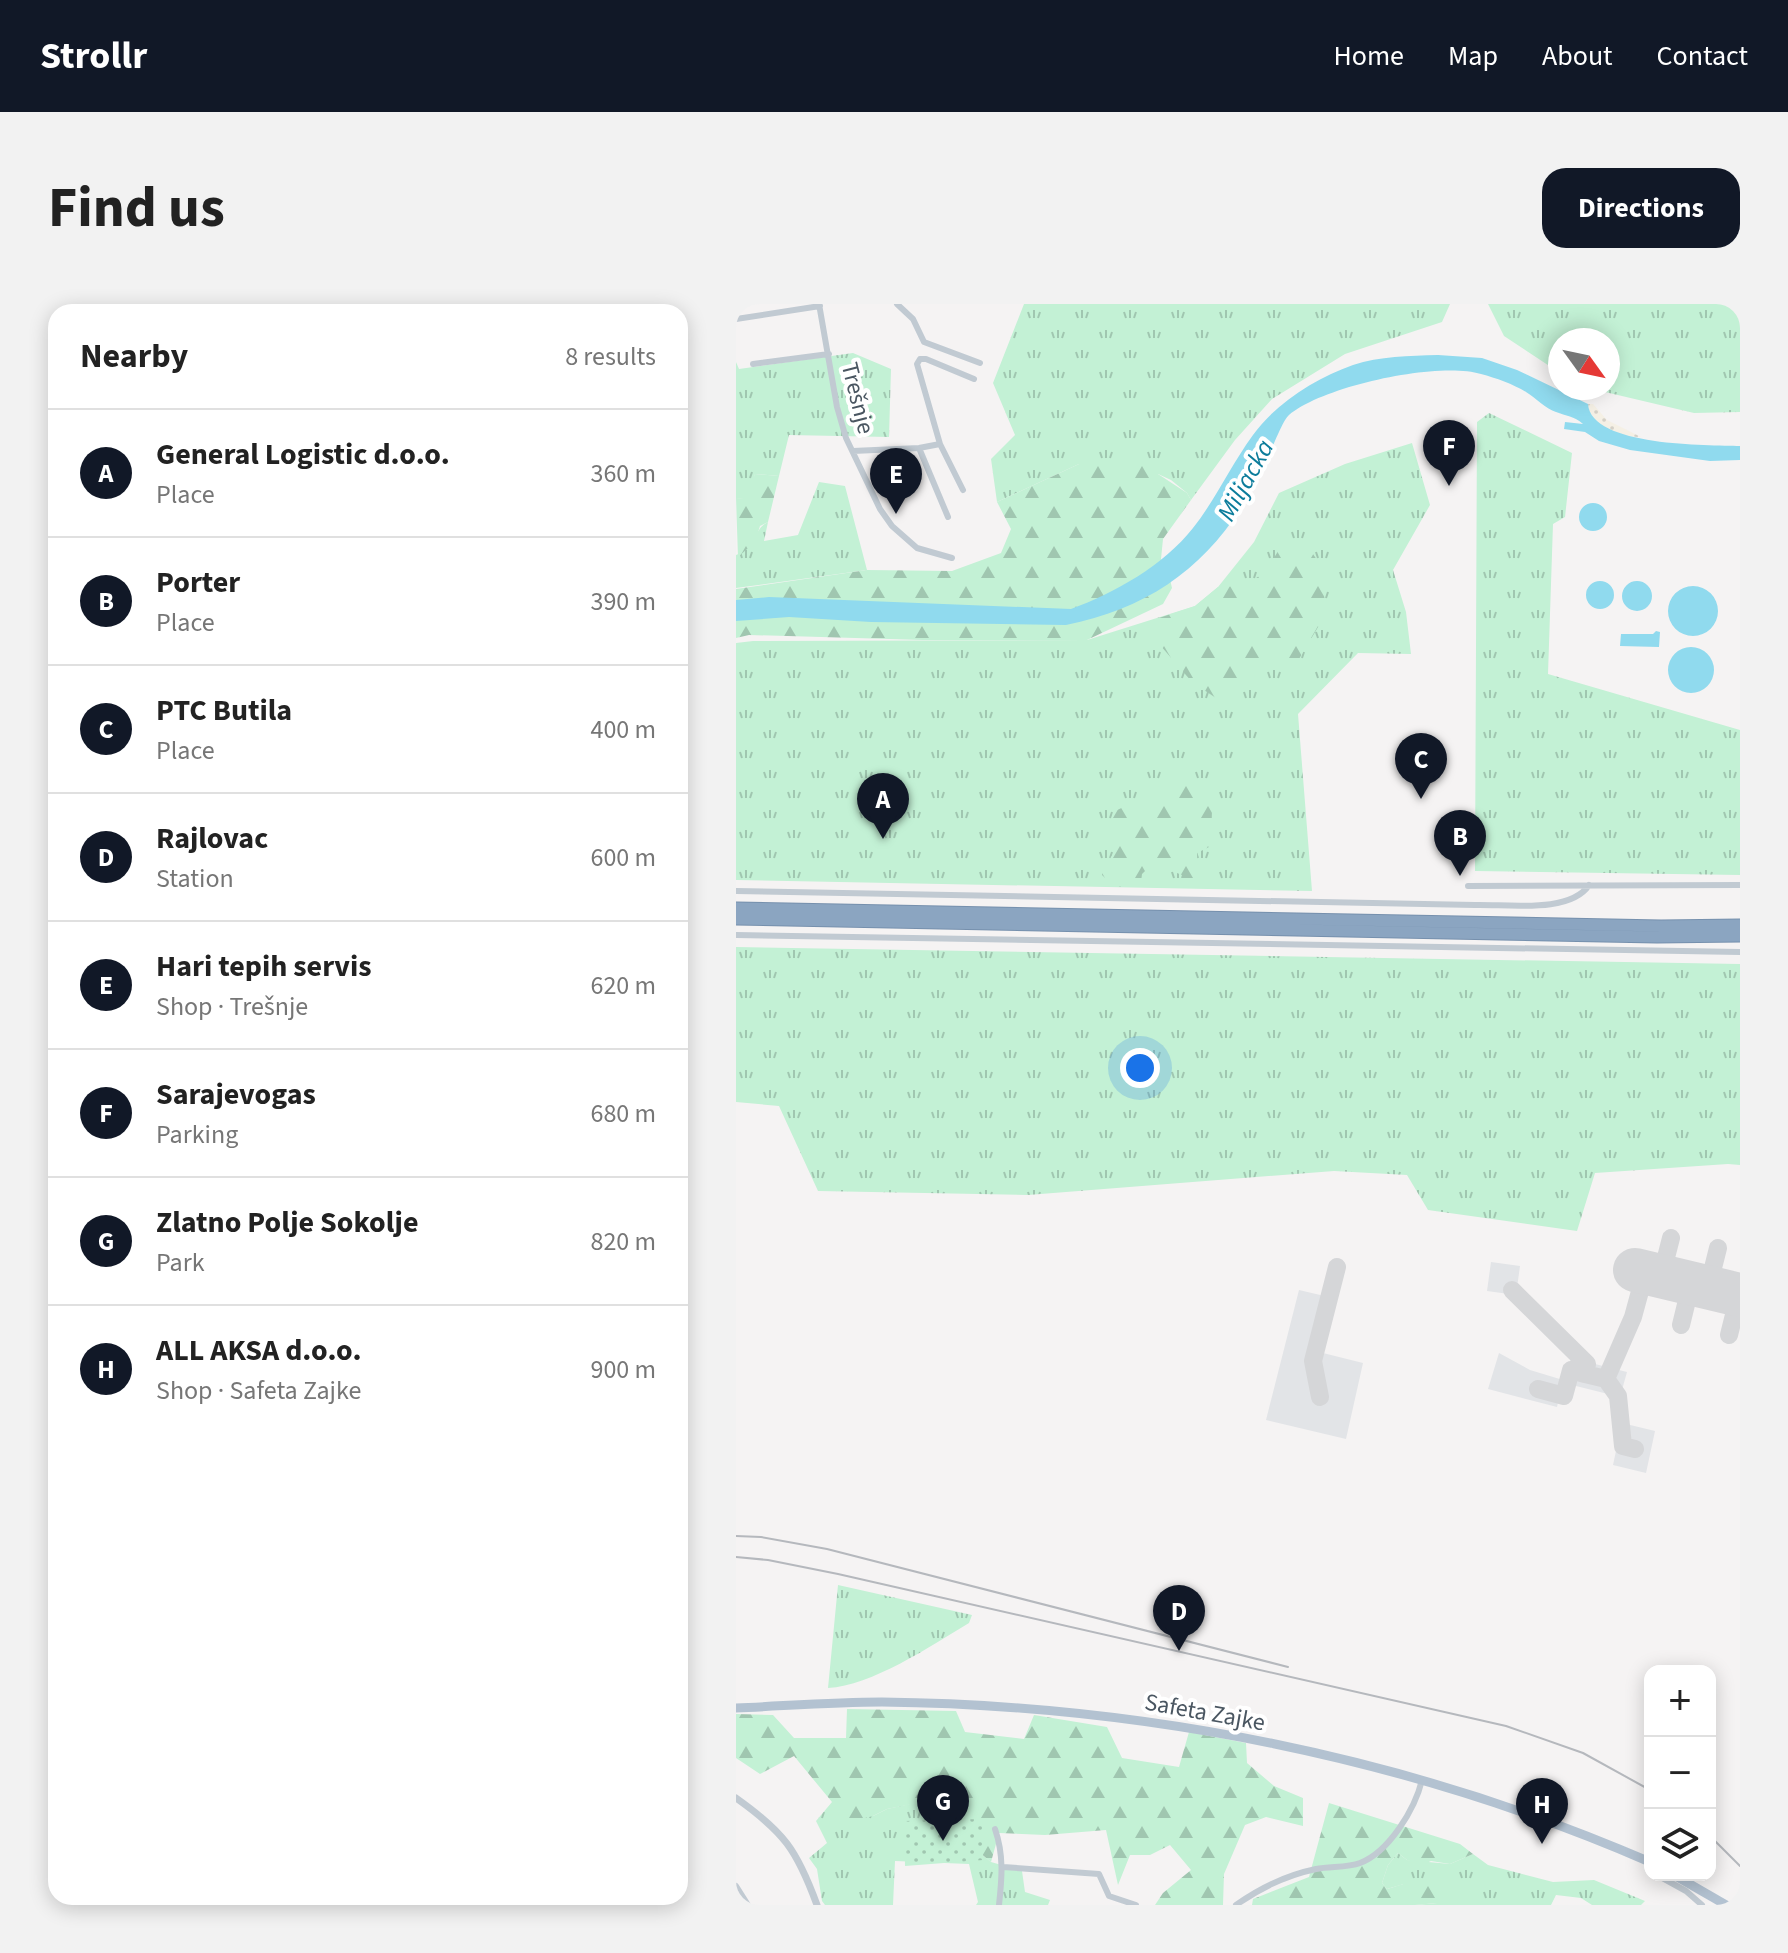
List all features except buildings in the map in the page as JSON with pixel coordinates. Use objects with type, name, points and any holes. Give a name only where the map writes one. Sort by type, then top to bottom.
[{"type":"highway","points":[[736,908],[1646,926],[1740,925]]},
{"type":"highway","points":[[736,919],[1657,937],[1740,936]]},
{"type":"main road","name":"Safeta Zajke","points":[[736,1708],[878,1702],[1003,1707],[1201,1729],[1422,1780],[1525,1813],[1644,1860]]},
{"type":"main road","points":[[1684,1881],[1726,1905]]},
{"type":"street","points":[[897,304],[913,319],[924,342],[980,363]]},
{"type":"street","name":"Trešnje","points":[[736,319],[820,305],[837,407],[846,438],[880,509],[892,526],[917,548],[952,558]]},
{"type":"street","name":"Trešnje","points":[[753,364],[829,354]]},
{"type":"street","points":[[963,490],[940,444],[918,361],[926,359],[974,379]]},
{"type":"street","name":"Trešnje","points":[[853,451],[940,444]]},
{"type":"street","points":[[919,448],[948,517]]},
{"type":"street","points":[[736,891],[1488,905],[1566,902],[1581,895],[1589,885]]},
{"type":"street","points":[[1468,886],[1740,885]]},
{"type":"street","points":[[736,935],[1740,952]]},
{"type":"street","points":[[1236,1905],[1281,1879],[1316,1869],[1360,1864],[1382,1848],[1403,1822],[1420,1791],[1422,1780]]},
{"type":"street","points":[[736,1798],[784,1837],[801,1864],[817,1905]]},
{"type":"street","points":[[995,1829],[1003,1867],[999,1905]]},
{"type":"street","points":[[1003,1867],[1099,1874],[1109,1896],[1136,1905]]},
{"type":"street","points":[[1668,1881],[1702,1905]]},
{"type":"street","points":[[736,1886],[748,1905]]},
{"type":"shaded area","points":[[1491,1262],[1520,1266],[1516,1295],[1487,1291]]},
{"type":"shaded area","points":[[1299,1290],[1333,1298],[1319,1352],[1363,1363],[1346,1439],[1266,1420]]},
{"type":"shaded area","points":[[1499,1353],[1530,1370],[1563,1380],[1557,1407],[1488,1389]]},
{"type":"shaded area","points":[[1571,1358],[1627,1372],[1620,1397],[1564,1383]]},
{"type":"shaded area","points":[[1622,1423],[1655,1431],[1646,1473],[1613,1465]]},
{"type":"green space","points":[[1024,304],[1450,304],[1442,322],[1345,354],[1272,399],[1235,440],[1191,500],[1171,480],[1158,474],[1079,464],[997,502],[991,459],[1015,435],[993,383]]},
{"type":"green space","points":[[1488,304],[1740,304],[1740,412],[1694,413],[1620,396],[1620,328],[1548,328],[1548,365],[1504,336]]},
{"type":"green space","points":[[853,353],[891,369],[889,437],[789,435],[779,476],[755,474],[750,500],[736,498],[736,362],[739,369]]},
{"type":"green space","points":[[1489,413],[1572,453],[1565,517],[1553,524],[1548,674],[1740,730],[1740,875],[1475,871],[1477,422]]},
{"type":"green space","points":[[1412,443],[1430,505],[1393,570],[1406,612],[1411,654],[1358,653],[1298,714],[1312,891],[736,880],[736,643],[1087,640],[1195,606],[1218,587],[1254,542],[1279,493],[1345,464]]},
{"type":"green space","points":[[1154,461],[1158,474],[1187,493],[1191,500],[1163,539],[1161,559],[1168,570],[1172,588],[1163,604],[1087,640],[923,640],[749,635],[736,638],[736,589],[867,570],[952,571],[1001,553],[1011,529],[997,502],[1079,464]]},
{"type":"green space","points":[[755,474],[779,476],[768,522],[760,526],[755,542],[738,557],[736,498],[750,499],[749,489]]},
{"type":"green space","points":[[819,482],[845,486],[867,570],[736,588],[736,555],[748,547],[768,522],[764,541],[798,535]]},
{"type":"green space","points":[[1284,541],[1309,548],[1325,572],[1324,617],[1299,659],[1267,667],[1225,704],[1192,682],[1160,645],[1153,620],[1195,606],[1218,587],[1251,581],[1265,570]]},
{"type":"green space","points":[[1186,774],[1197,778],[1212,809],[1211,846],[1197,853],[1198,882],[1195,888],[1182,888],[1182,875],[1162,867],[1149,867],[1142,874],[1141,882],[1134,887],[1115,887],[1102,875],[1119,842],[1120,836],[1112,826],[1113,812],[1132,803],[1148,801]]},
{"type":"green space","points":[[736,947],[1740,964],[1740,1165],[1595,1173],[1577,1231],[1428,1210],[1407,1175],[1334,1171],[1028,1195],[818,1191],[779,1106],[736,1102]]},
{"type":"green space","points":[[838,1585],[972,1615],[969,1623],[881,1673],[845,1686],[828,1688]]},
{"type":"green space","points":[[847,1709],[956,1711],[965,1732],[1024,1739],[1034,1715],[1107,1727],[1122,1758],[1179,1767],[1189,1732],[1246,1743],[1247,1763],[1274,1786],[1303,1798],[1303,1826],[1266,1817],[1245,1825],[1224,1874],[1223,1905],[1155,1905],[1163,1893],[1191,1870],[1170,1845],[1150,1855],[1130,1855],[1118,1885],[1106,1830],[1045,1835],[999,1833],[991,1862],[942,1821],[939,1803],[933,1800],[887,1809],[849,1822],[833,1813],[832,1802],[794,1756],[760,1774],[736,1758],[736,1714],[773,1715],[794,1738],[846,1738]]},
{"type":"green space","points":[[933,1799],[939,1803],[942,1821],[991,1862],[1022,1871],[1025,1892],[1050,1900],[1048,1905],[976,1905],[978,1902],[969,1864],[895,1861],[893,1905],[825,1905],[817,1869],[809,1858],[827,1843],[816,1821],[832,1802],[873,1816],[887,1809]]},
{"type":"green space","points":[[1329,1803],[1460,1844],[1473,1854],[1450,1864],[1431,1861],[1422,1865],[1398,1853],[1388,1865],[1382,1883],[1387,1889],[1433,1879],[1448,1885],[1450,1898],[1415,1905],[1252,1905],[1253,1899],[1309,1877]]},
{"type":"green space","points":[[982,1819],[983,1860],[905,1866],[904,1821]]},
{"type":"green space","points":[[1398,1853],[1407,1860],[1450,1864],[1473,1854],[1488,1865],[1553,1882],[1594,1880],[1645,1901],[1641,1905],[1592,1905],[1581,1898],[1556,1895],[1551,1905],[1415,1905],[1437,1903],[1404,1884],[1387,1889],[1382,1883],[1388,1865]]},
{"type":"sand","points":[[1588,404],[1593,404],[1607,420],[1641,437],[1616,433],[1601,425],[1594,419]]},
{"type":"water","name":"Miljacka","points":[[1438,355],[1482,358],[1548,385],[1548,400],[1580,400],[1588,404],[1594,418],[1609,429],[1654,441],[1740,446],[1740,460],[1710,461],[1630,450],[1599,441],[1585,432],[1564,429],[1565,422],[1583,424],[1552,411],[1516,386],[1498,379],[1462,371],[1410,374],[1353,386],[1305,404],[1289,415],[1243,505],[1204,554],[1156,592],[1099,617],[1066,625],[871,622],[789,617],[736,621],[736,600],[769,597],[1071,609],[1105,595],[1168,554],[1201,517],[1262,423],[1285,402],[1339,370],[1395,357]]},
{"type":"water","points":[[1593,503],[1603,507],[1607,517],[1603,527],[1593,531],[1583,527],[1579,517],[1583,507]]},
{"type":"water","points":[[1600,581],[1610,585],[1614,595],[1610,605],[1600,609],[1590,605],[1586,595],[1590,585]]},
{"type":"water","points":[[1637,581],[1648,585],[1652,596],[1648,607],[1637,611],[1626,607],[1622,596],[1626,585]]},
{"type":"water","points":[[1693,586],[1711,593],[1718,611],[1711,629],[1693,636],[1675,629],[1668,611],[1675,593]]},
{"type":"water","points":[[1660,632],[1659,647],[1620,646],[1621,634],[1653,634]]},
{"type":"water","points":[[1691,647],[1707,654],[1714,670],[1707,686],[1691,693],[1675,686],[1668,670],[1675,654]]},
{"type":"taxiway","points":[[1661,1277],[1671,1238]]},
{"type":"taxiway","points":[[1708,1288],[1718,1248]]},
{"type":"taxiway","points":[[1320,1397],[1313,1361],[1337,1267]]},
{"type":"taxiway","points":[[1512,1290],[1587,1364],[1585,1374],[1606,1379],[1633,1317],[1645,1273]]},
{"type":"taxiway","points":[[1681,1325],[1691,1284]]},
{"type":"taxiway","points":[[1729,1335],[1739,1295]]},
{"type":"taxiway","points":[[1538,1389],[1564,1396],[1571,1370],[1585,1374]]},
{"type":"taxiway","points":[[1606,1379],[1618,1396],[1623,1446],[1635,1449]]},
{"type":"runway","points":[[1635,1270],[1740,1295]]},
{"type":"railway","points":[[736,1536],[761,1537],[827,1549],[1288,1667]]},
{"type":"railway","points":[[736,1557],[838,1574],[1506,1726],[1583,1753],[1644,1787]]},
{"type":"railway","points":[[1716,1842],[1740,1866]]},
{"type":"place","name":"Sarajevogas","points":[[1449,486]]},
{"type":"place","name":"Hari tepih servis","points":[[896,514]]},
{"type":"place","name":"PTC Butila","points":[[1421,799]]},
{"type":"place","name":"General Logistic d.o.o.","points":[[883,839]]},
{"type":"place","name":"Porter","points":[[1460,876]]},
{"type":"place","name":"Rajlovac","points":[[1179,1651]]},
{"type":"place","name":"Zlatno Polje Sokolje","points":[[943,1841]]},
{"type":"place","name":"ALL AKSA d.o.o.","points":[[1542,1844]]}]
